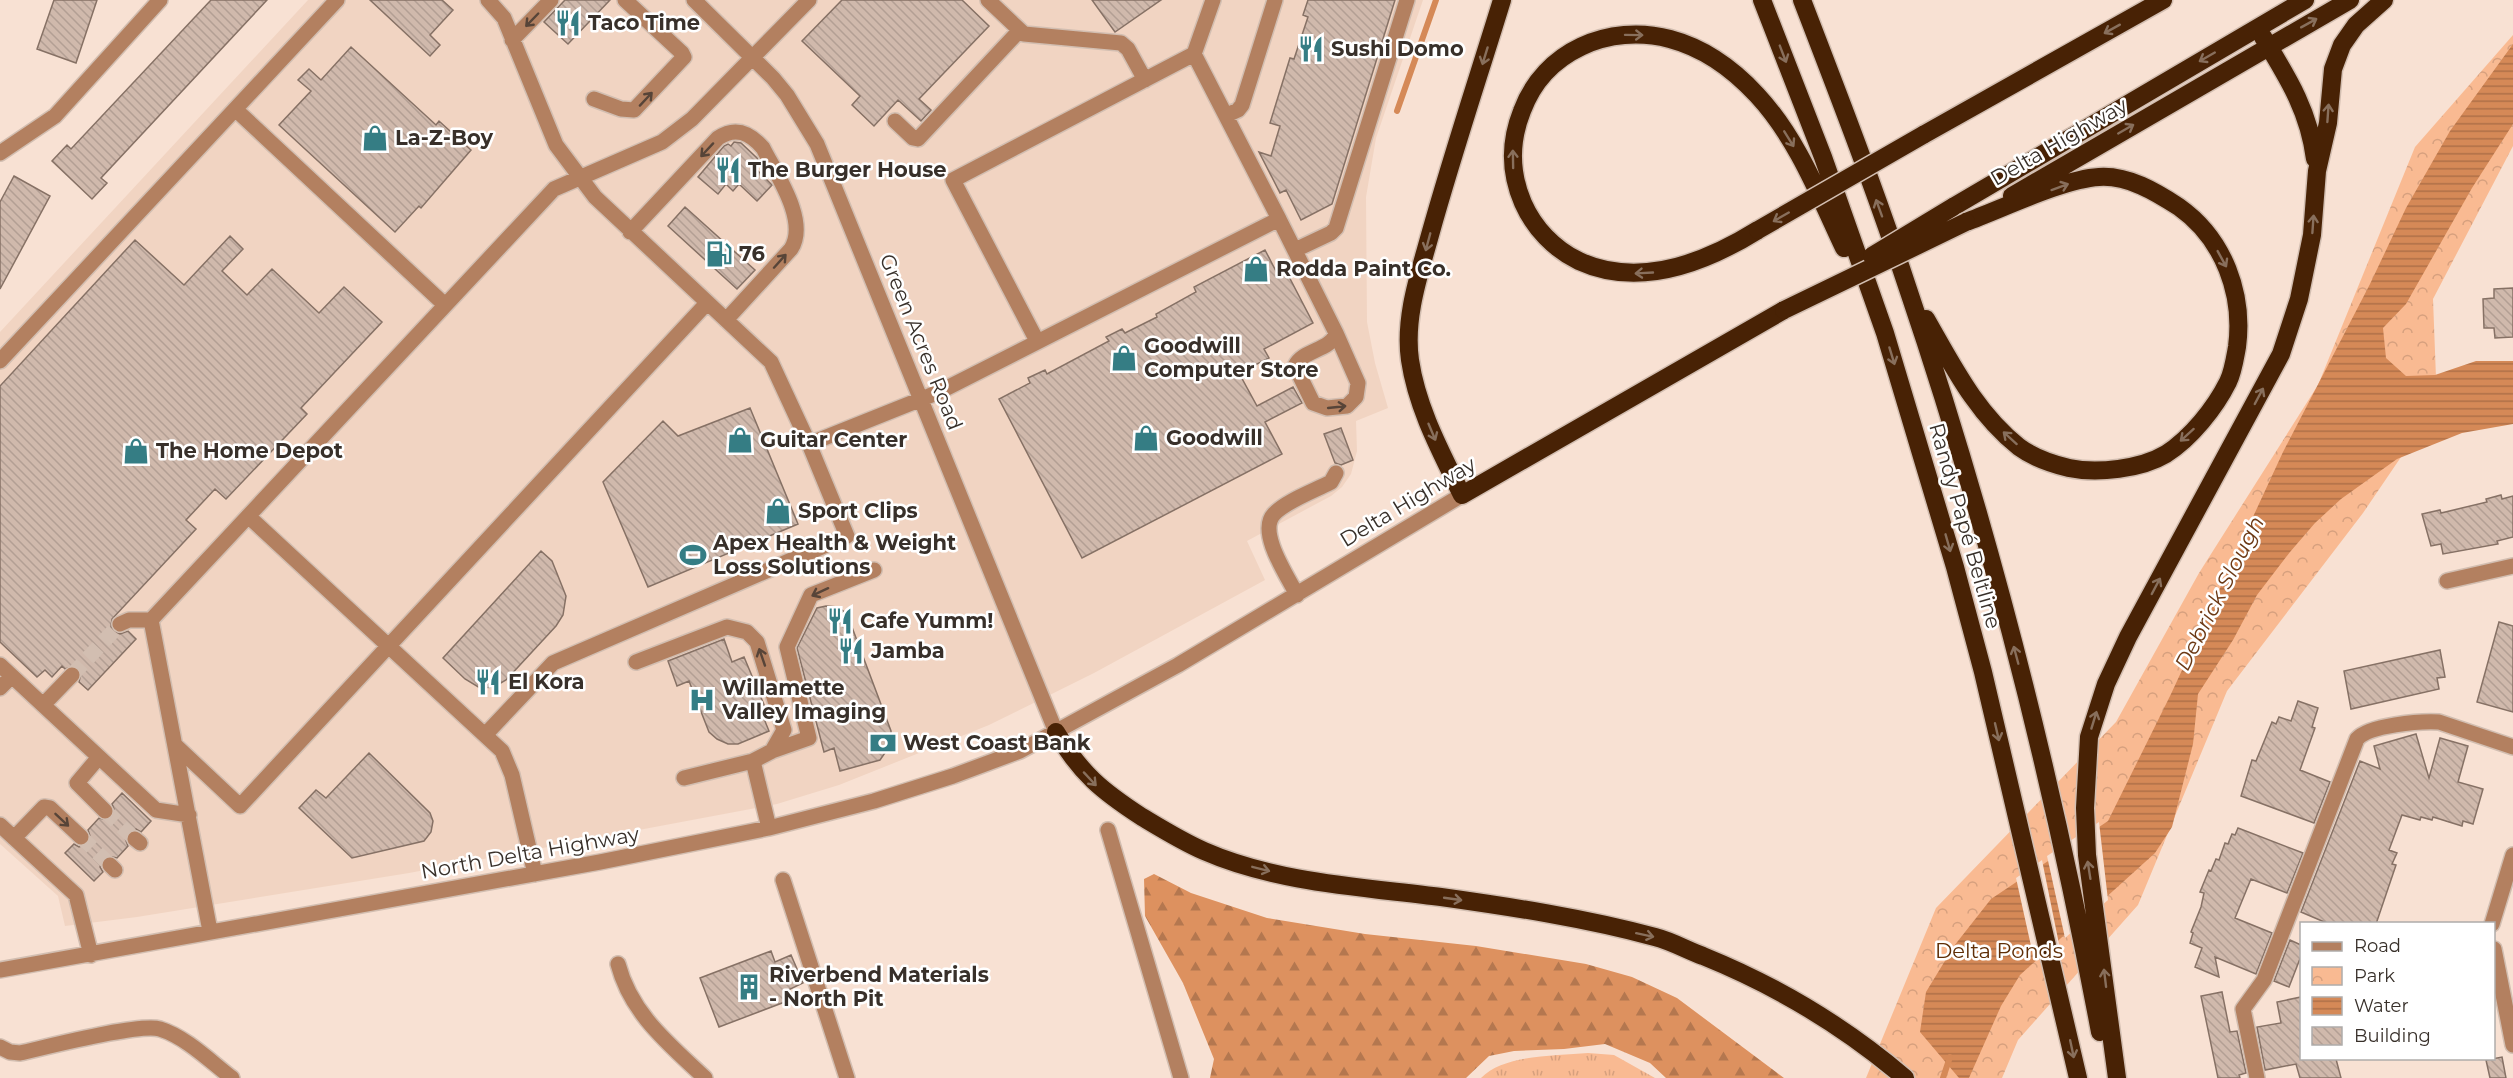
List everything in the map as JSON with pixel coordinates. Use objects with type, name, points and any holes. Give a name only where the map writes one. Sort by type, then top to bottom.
[{"type":"highway","points":[[1462,495],[1438,446],[1417,392],[1409,359],[1409,333],[1416,287],[1438,208],[1502,0]]},
{"type":"highway","name":"Randy Papé Beltline","points":[[1762,0],[1823,157],[1885,333],[1955,567],[1983,672],[2078,1078]]},
{"type":"highway","name":"Randy Papé Beltline","points":[[1802,0],[1908,289],[1983,534],[2055,814],[2083,939],[2109,1078]]},
{"type":"highway","points":[[1885,333],[1798,152],[1758,96],[1726,67],[1708,55],[1671,39],[1623,34],[1581,45],[1564,55],[1540,77],[1530,92],[1514,137],[1513,170],[1518,190],[1537,228],[1552,244],[1590,266],[1610,271],[1655,272],[1701,261],[1758,230],[1923,135],[2163,0]]},
{"type":"highway","name":"Delta Highway","points":[[1462,495],[1784,310],[1953,207],[2305,0]]},
{"type":"highway","name":"Delta Highway","points":[[1784,310],[1966,222],[2268,45],[2350,0]]},
{"type":"highway","points":[[2117,1078],[2087,855],[2086,778],[2089,737],[2114,667],[2281,354],[2299,299],[2312,234],[2317,171],[2328,123],[2333,69],[2342,45],[2358,23],[2384,0]]},
{"type":"highway","points":[[2258,28],[2285,72],[2307,116],[2317,171]]},
{"type":"highway","points":[[1908,289],[1975,402],[1990,420],[2020,447],[2035,457],[2059,466],[2084,471],[2107,471],[2147,462],[2166,454],[2193,430],[2213,406],[2229,381],[2240,322],[2238,305],[2229,271],[2218,251],[2197,223],[2185,212],[2161,195],[2140,185],[2112,177],[2098,177],[2068,183],[1966,222]]},
{"type":"highway","points":[[1056,732],[1072,759],[1097,786],[1160,828],[1204,851],[1237,864],[1284,875],[1501,905],[1656,937],[1769,985],[1814,1010],[1905,1078]]},
{"type":"street","points":[[0,153],[55,116],[160,0]]},
{"type":"street","points":[[0,361],[337,0]]},
{"type":"street","points":[[513,40],[551,0]]},
{"type":"street","points":[[594,99],[621,110],[634,110],[684,57],[625,0]]},
{"type":"street","name":"Green Acres Road","points":[[694,0],[753,57],[787,95],[817,144],[1056,732]]},
{"type":"street","points":[[120,624],[125,621],[151,620],[551,191],[673,135],[692,119],[809,0]]},
{"type":"street","points":[[988,0],[1019,31],[1028,35],[1121,43],[1128,49],[1145,80]]},
{"type":"street","points":[[1037,341],[953,180],[1194,54],[1213,0]]},
{"type":"street","points":[[1227,116],[1242,105],[1275,0]]},
{"type":"street","points":[[1295,250],[1331,233],[1336,228],[1407,0]]},
{"type":"street","points":[[485,735],[553,663],[847,536],[809,444],[771,362],[601,205],[580,178],[556,145],[498,3]]},
{"type":"street","points":[[895,121],[913,138],[918,139],[1019,31]]},
{"type":"street","points":[[1194,54],[1295,250],[1336,333],[1358,383],[1358,392],[1347,406],[1326,408],[1313,403],[1295,366],[1301,358],[1333,340],[1336,333]]},
{"type":"street","points":[[235,109],[445,305]]},
{"type":"street","points":[[630,232],[718,138],[729,132],[741,131],[758,142],[795,214],[796,236],[791,249],[726,320]]},
{"type":"street","points":[[809,444],[921,400],[1279,219]]},
{"type":"street","points":[[175,745],[240,806],[707,303]]},
{"type":"street","points":[[1297,595],[1271,544],[1268,524],[1275,512],[1331,482],[1336,473]]},
{"type":"street","name":"Delta Highway","points":[[1056,732],[1178,665],[1462,495]]},
{"type":"street","points":[[248,516],[502,752],[508,762],[534,874]]},
{"type":"street","points":[[2447,581],[2513,566]]},
{"type":"street","points":[[684,778],[753,762],[772,751],[808,738],[787,646],[811,595],[874,570]]},
{"type":"street","points":[[151,620],[210,931]]},
{"type":"street","points":[[636,662],[727,627],[747,632],[758,642],[784,730],[772,751]]},
{"type":"street","points":[[0,665],[156,810],[189,815]]},
{"type":"street","points":[[43,705],[72,675]]},
{"type":"street","points":[[0,688],[12,676]]},
{"type":"street","points":[[2257,1078],[2243,1009],[2264,980],[2357,739],[2367,731],[2433,721],[2513,747]]},
{"type":"street","name":"North Delta Highway","points":[[0,970],[534,874],[769,828],[874,801],[953,776],[1020,751],[1056,732]]},
{"type":"street","points":[[99,758],[77,783],[105,811]]},
{"type":"street","points":[[753,762],[769,828]]},
{"type":"street","points":[[14,838],[44,807],[50,808],[81,837]]},
{"type":"street","points":[[0,825],[76,895],[91,954]]},
{"type":"street","points":[[1108,830],[1181,1078]]},
{"type":"street","points":[[2493,922],[2513,855]]},
{"type":"street","points":[[783,880],[848,1078]]},
{"type":"street","points":[[2495,959],[2513,1045]]},
{"type":"street","points":[[618,964],[632,999],[649,1025],[705,1078]]},
{"type":"street","points":[[0,1057],[135,1029],[159,1029],[186,1043],[232,1078]]},
{"type":"street","points":[[0,1047],[10,1052],[20,1053]]},
{"type":"shaded area","points":[[308,0],[1423,0],[1376,138],[1366,197],[1367,322],[1375,363],[1388,408],[1356,421],[1357,451],[1351,474],[1342,487],[1331,496],[1247,541],[1265,580],[1094,673],[989,725],[839,785],[777,804],[409,873],[137,917],[65,926],[58,896],[0,844],[0,332]]},
{"type":"green space","name":"Delta Ponds","points":[[2513,35],[2513,146],[2433,299],[2437,404],[2363,513],[2227,691],[2138,905],[2018,1040],[2002,1078],[1866,1078],[1936,908],[2116,722],[2199,573],[2318,385],[2415,147]]},
{"type":"green space","points":[[1154,874],[1191,893],[1267,918],[1365,934],[1476,946],[1586,964],[1632,977],[1677,998],[1784,1078],[1666,1078],[1650,1063],[1605,1044],[1564,1049],[1514,1051],[1489,1056],[1466,1078],[1210,1078],[1214,1059],[1183,983],[1145,916],[1144,879]]},
{"type":"green space","points":[[1588,1053],[1614,1055],[1655,1078],[1481,1078],[1503,1064],[1517,1060]]},
{"type":"water","points":[[2513,44],[2513,124],[2472,188],[2406,304],[2383,328],[2386,358],[2406,376],[2435,375],[2476,361],[2513,361],[2513,424],[2462,433],[2397,459],[2341,499],[2315,523],[2290,552],[2257,595],[2233,640],[2198,694],[2193,744],[2172,827],[2155,853],[2020,975],[2001,1006],[1969,1078],[1959,1078],[1920,1032],[1926,992],[1954,946],[1991,899],[2108,821],[2171,694],[2283,452],[2370,284],[2406,208],[2450,131]]},
{"type":"pier","points":[[2099,822],[2108,900],[2065,938],[2047,856]]},
{"type":"pier","points":[[2042,860],[2059,944],[2052,951],[2033,955],[2016,878]]},
{"type":"building","points":[[54,0],[97,0],[76,63],[37,49]]},
{"type":"building","points":[[211,0],[267,0],[101,178],[107,183],[92,199],[52,161],[67,145],[71,149]]},
{"type":"building","points":[[370,0],[442,0],[453,10],[430,35],[440,45],[430,56]]},
{"type":"building","name":"Taco Time","points":[[565,0],[610,0],[568,44],[544,22]]},
{"type":"building","points":[[842,0],[962,0],[989,26],[919,99],[931,110],[921,121],[898,100],[874,126],[852,105],[860,96],[802,41]]},
{"type":"building","points":[[1092,0],[1161,0],[1115,32]]},
{"type":"building","points":[[1308,0],[1395,0],[1332,204],[1301,220],[1286,190],[1280,193],[1259,152],[1271,156],[1280,126],[1270,123],[1290,58],[1294,59],[1308,17],[1303,15]]},
{"type":"building","name":"La-Z-Boy","points":[[351,47],[436,125],[439,121],[471,150],[421,208],[419,206],[395,232],[279,125],[311,91],[298,80],[309,69],[321,80]]},
{"type":"building","name":"The Burger House","points":[[734,142],[741,143],[757,158],[753,166],[772,185],[757,201],[739,184],[733,191],[726,184],[718,194],[698,177],[724,146],[728,144],[731,146]]},
{"type":"building","points":[[14,176],[50,196],[0,289],[0,202]]},
{"type":"building","points":[[685,207],[755,270],[737,289],[668,226]]},
{"type":"building","name":"The Home Depot","points":[[230,236],[243,249],[222,271],[247,295],[272,269],[319,313],[344,287],[382,322],[301,408],[307,414],[226,499],[215,489],[186,520],[196,529],[112,619],[111,627],[114,631],[120,634],[128,631],[136,639],[88,690],[79,682],[81,673],[75,666],[65,669],[62,666],[52,677],[45,670],[37,677],[0,642],[0,386],[135,240],[184,285]]},
{"type":"building","name":"Goodwill","points":[[1265,250],[1278,275],[1286,271],[1313,323],[1264,349],[1269,358],[1239,373],[1257,406],[1293,387],[1302,403],[1265,422],[1282,454],[1082,558],[999,399],[1030,383],[1028,378],[1045,370],[1047,374],[1109,341],[1106,337],[1122,329],[1125,333],[1157,317],[1156,314],[1196,292],[1194,287]]},
{"type":"building","points":[[2513,288],[2513,337],[2495,338],[2494,328],[2484,328],[2483,299],[2494,298],[2494,289]]},
{"type":"building","points":[[750,408],[798,524],[648,587],[603,482],[663,421],[678,436]]},
{"type":"building","points":[[1341,428],[1353,460],[1341,465],[1335,463],[1324,434]]},
{"type":"building","points":[[2501,495],[2502,499],[2513,496],[2513,537],[2497,541],[2498,544],[2443,554],[2441,544],[2431,546],[2422,514],[2440,510],[2441,513],[2487,502],[2486,499]]},
{"type":"building","points":[[541,551],[552,561],[566,596],[563,615],[556,626],[506,680],[494,687],[480,688],[465,679],[443,658]]},
{"type":"building","points":[[838,607],[847,614],[891,731],[891,744],[880,760],[840,771],[834,748],[824,752],[797,648],[817,608]]},
{"type":"building","points":[[2499,622],[2513,626],[2513,712],[2477,702]]},
{"type":"building","points":[[724,639],[732,662],[744,657],[765,707],[760,709],[769,731],[738,744],[728,744],[709,732],[689,681],[677,686],[668,661]]},
{"type":"building","points":[[2440,650],[2445,677],[2437,678],[2439,689],[2351,709],[2344,671]]},
{"type":"building","points":[[2298,701],[2318,708],[2312,727],[2315,728],[2300,770],[2330,782],[2314,823],[2241,796],[2252,760],[2256,761],[2272,722],[2276,724],[2279,717],[2291,721]]},
{"type":"building","points":[[2416,734],[2429,778],[2440,738],[2468,746],[2458,782],[2483,789],[2473,824],[2463,821],[2462,826],[2433,817],[2432,820],[2421,817],[2420,820],[2402,815],[2389,850],[2397,853],[2392,864],[2396,865],[2377,922],[2324,922],[2301,912],[2360,761],[2380,769],[2374,746]]},
{"type":"building","points":[[369,753],[430,813],[433,821],[431,832],[424,841],[352,858],[299,808],[316,790],[326,798]]},
{"type":"building","points":[[122,793],[151,821],[141,832],[136,829],[128,832],[125,838],[128,846],[117,858],[108,856],[103,859],[100,867],[103,872],[94,881],[65,853],[74,844],[79,847],[88,844],[91,839],[88,830],[99,818],[107,820],[112,817],[114,809],[112,804]]},
{"type":"building","points":[[2238,828],[2303,853],[2287,893],[2251,879],[2235,918],[2272,933],[2256,974],[2215,957],[2219,977],[2195,967],[2202,948],[2190,943],[2193,933],[2191,932],[2201,907],[2204,893],[2200,892],[2209,870],[2211,871],[2216,859],[2219,860],[2225,843],[2228,844],[2232,834],[2235,835]]},
{"type":"building","points":[[2290,940],[2300,945],[2300,959],[2289,987],[2274,981]]},
{"type":"building","name":"Riverbend Materials - North Pit","points":[[771,951],[775,962],[791,955],[803,983],[786,991],[790,1000],[719,1027],[700,978]]},
{"type":"building","points":[[2222,992],[2230,1032],[2237,1031],[2246,1073],[2239,1075],[2240,1078],[2218,1078],[2201,996]]},
{"type":"building","points":[[2300,997],[2300,1060],[2336,1060],[2341,1078],[2300,1078],[2296,1064],[2265,1070],[2257,1027],[2281,1023],[2277,1002]]},
{"type":"building","points":[[2502,1057],[2506,1078],[2490,1078],[2486,1060]]},
{"type":"waterway","points":[[1397,111],[1436,0]]},
{"type":"waterway","name":"Debrick Slough","points":[[1943,1078],[1950,1057]]},
{"type":"tunnel","points":[[72,675],[120,624]]},
{"type":"tunnel","points":[[105,811],[135,839]]},
{"type":"tunnel","points":[[81,837],[110,865]]},
{"type":"place","name":"Taco Time","points":[[568,23]]},
{"type":"place","name":"Sushi Domo","points":[[1311,49]]},
{"type":"place","name":"La-Z-Boy","points":[[375,138]]},
{"type":"place","name":"The Burger House","points":[[728,170]]},
{"type":"place","name":"76","points":[[719,254]]},
{"type":"place","name":"Rodda Paint Co.","points":[[1256,269]]},
{"type":"place","name":"Goodwill Computer Store","points":[[1124,358]]},
{"type":"place","name":"Goodwill","points":[[1146,438]]},
{"type":"place","name":"Guitar Center","points":[[740,440]]},
{"type":"place","name":"The Home Depot","points":[[136,451]]},
{"type":"place","name":"Sport Clips","points":[[778,511]]},
{"type":"place","name":"Apex Health & Weight Loss Solutions","points":[[693,555]]},
{"type":"place","name":"Cafe Yumm!","points":[[840,621]]},
{"type":"place","name":"Jamba","points":[[851,651]]},
{"type":"place","name":"El Kora","points":[[488,682]]},
{"type":"place","name":"Willamette Valley Imaging","points":[[702,700]]},
{"type":"place","name":"West Coast Bank","points":[[883,743]]},
{"type":"place","name":"Riverbend Materials - North Pit","points":[[749,987]]}]
